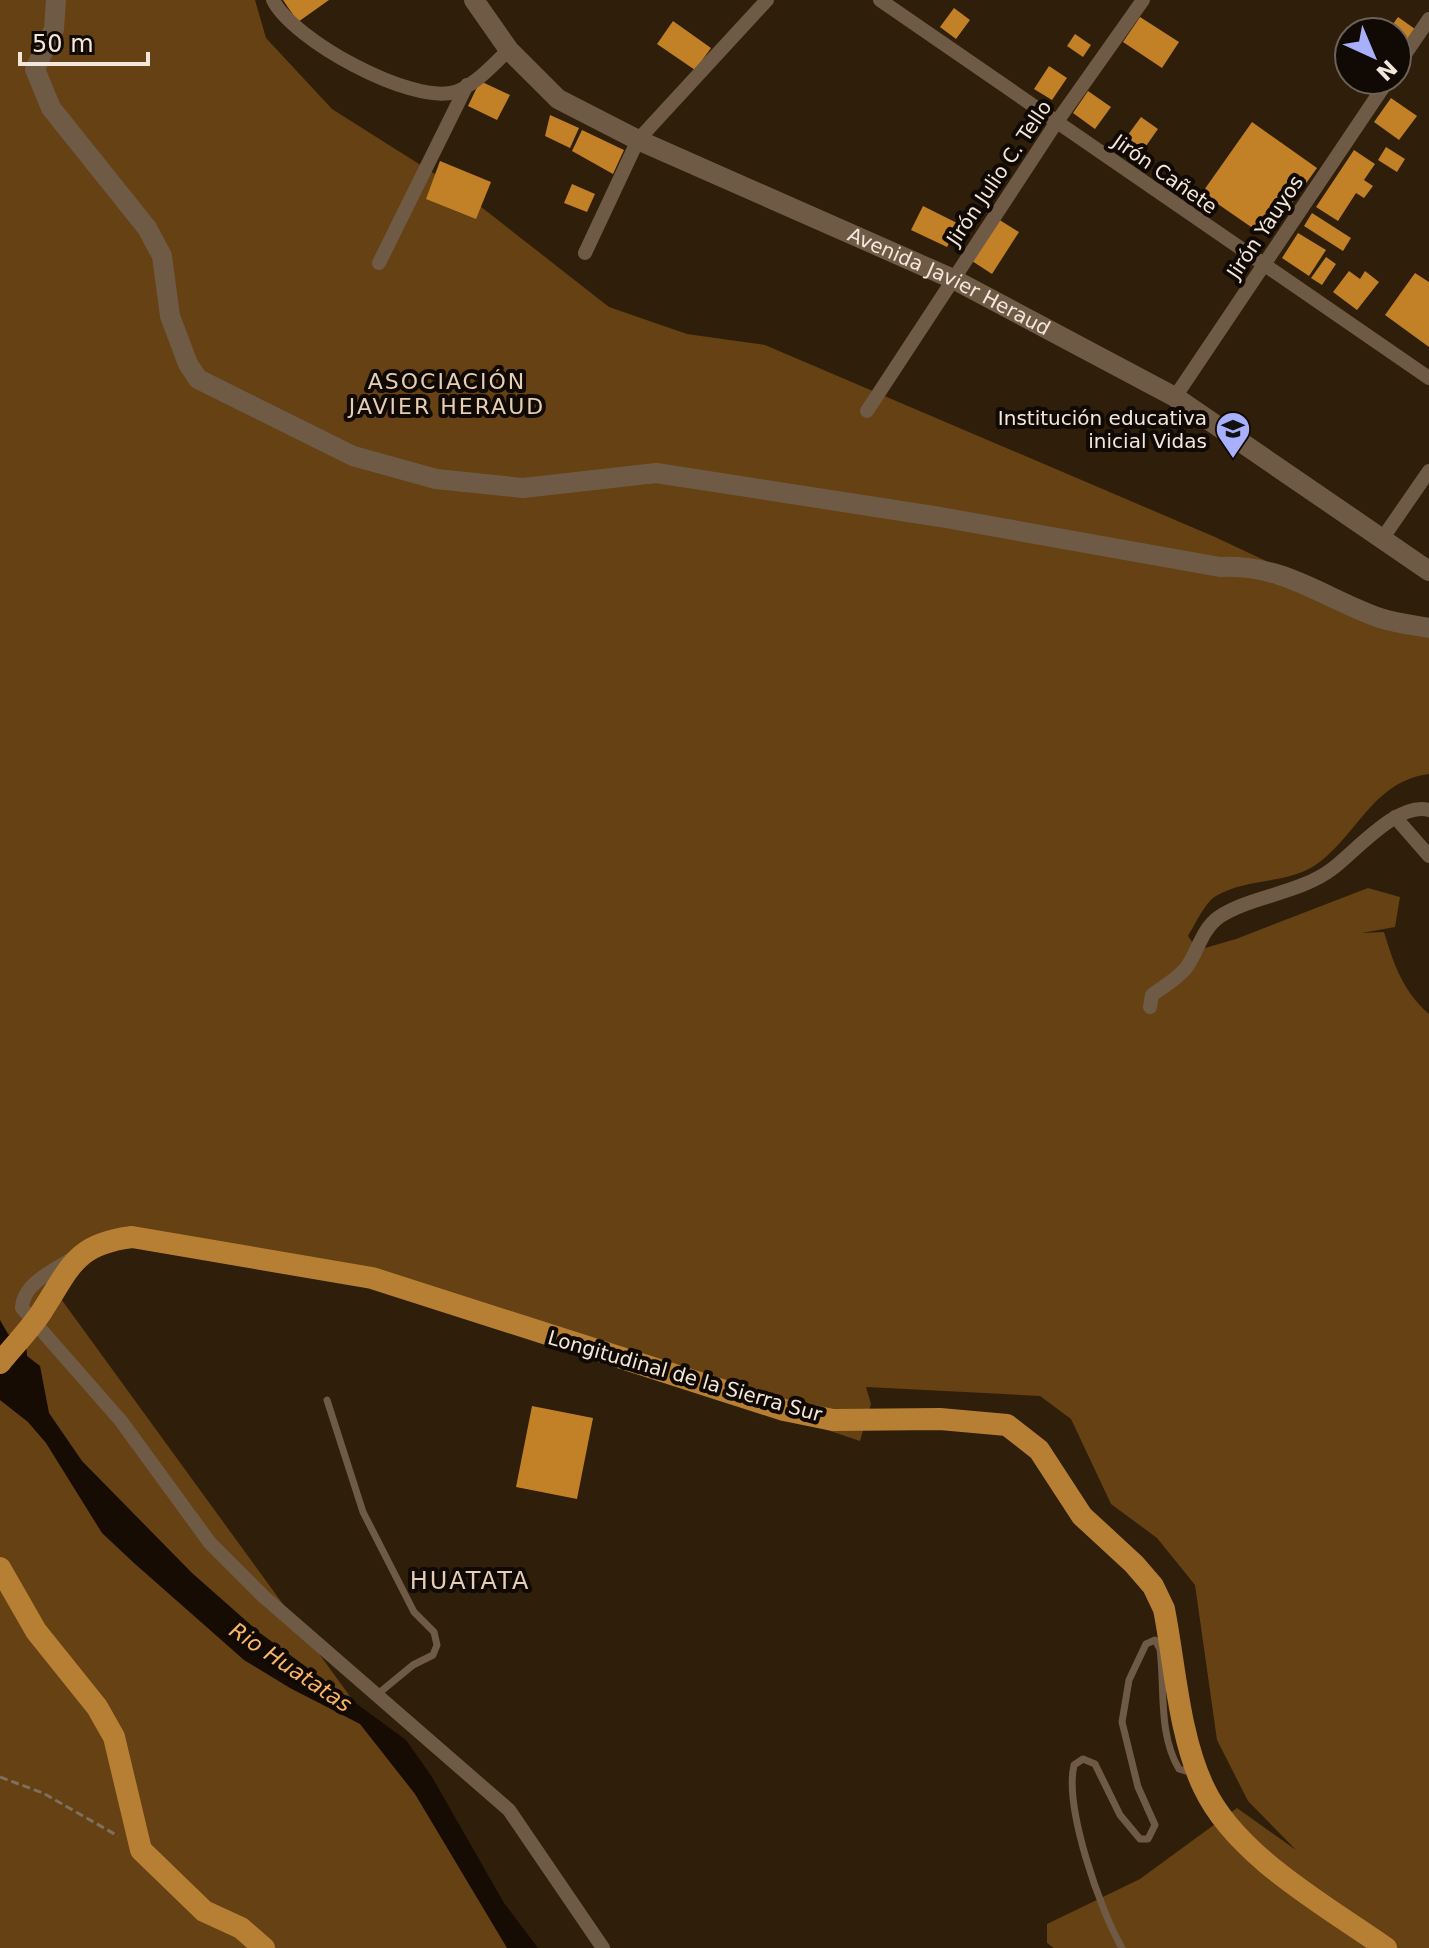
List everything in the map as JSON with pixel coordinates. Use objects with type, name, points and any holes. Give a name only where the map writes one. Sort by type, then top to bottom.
[{"type":"main road","points":[[56,0],[54,29],[35,69],[51,108],[147,228],[162,256],[170,316],[188,364],[198,379],[353,456],[436,479],[523,488],[656,473],[940,517],[1220,567],[1250,566],[1301,581],[1380,618],[1429,628]]},
{"type":"main road","name":"Avenida Javier Heraud","points":[[474,0],[509,50],[558,99],[638,140],[953,279],[1175,397],[1429,571]]},
{"type":"main road","name":"Longitudinal de la Sierra Sur","points":[[94,1245],[132,1237],[155,1239],[372,1278],[784,1410],[833,1420],[940,1419],[1007,1425],[1039,1450],[1082,1516],[1153,1586],[1164,1609],[1198,1774],[1223,1822],[1244,1842],[1386,1948]]},
{"type":"main road","points":[[0,1363],[44,1309],[59,1280],[94,1245]]},
{"type":"main road","points":[[0,1568],[36,1631],[97,1707],[114,1737],[141,1850],[204,1911],[241,1928],[264,1948]]},
{"type":"street","points":[[273,0],[294,27],[343,58],[387,80],[427,94],[455,92],[468,85],[509,50]]},
{"type":"street","points":[[585,253],[638,140],[767,0]]},
{"type":"street","name":"Jirón Cañete","points":[[880,0],[1429,378]]},
{"type":"street","name":"Jirón Julio C. Tello","points":[[867,411],[1056,123],[1143,0]]},
{"type":"street","points":[[1413,42],[1429,19]]},
{"type":"street","points":[[379,263],[468,85]]},
{"type":"street","name":"Jirón Yauyos","points":[[1175,397],[1377,96]]},
{"type":"street","points":[[1382,539],[1429,471]]},
{"type":"street","points":[[1150,1007],[1152,995],[1187,967],[1206,932],[1222,915],[1283,895],[1331,870],[1395,817],[1422,808],[1429,810]]},
{"type":"street","points":[[1395,817],[1429,856]]},
{"type":"street","points":[[94,1245],[35,1283],[22,1299],[22,1308],[121,1421],[210,1543],[263,1596],[379,1693],[509,1810],[603,1948]]},
{"type":"lane","points":[[327,1400],[363,1512],[414,1612],[434,1632],[437,1645],[433,1655],[413,1665],[379,1693]]},
{"type":"lane","points":[[1122,1948],[1090,1871],[1070,1782],[1074,1765],[1083,1759],[1095,1764],[1130,1829],[1140,1839],[1148,1839],[1153,1834],[1155,1825],[1138,1787],[1122,1722],[1129,1680],[1146,1644],[1155,1640],[1160,1649],[1165,1717],[1173,1760],[1179,1769],[1198,1774]]},
{"type":"path","points":[[0,1777],[43,1793],[141,1850]]},
{"type":"shaded area","points":[[0,0],[255,0],[266,38],[332,109],[457,188],[609,307],[687,334],[765,345],[1215,537],[1429,637],[1429,774],[1395,786],[1381,797],[1334,849],[1309,869],[1216,896],[1204,908],[1188,936],[1198,950],[1236,939],[1368,888],[1400,897],[1395,927],[1362,933],[1384,932],[1400,977],[1429,1014],[1429,1948],[1054,1948],[1047,1943],[1047,1924],[1140,1879],[1237,1808],[1296,1850],[1248,1801],[1217,1740],[1195,1585],[1157,1538],[1111,1504],[1071,1419],[1040,1396],[866,1387],[871,1404],[860,1441],[444,1301],[175,1242],[109,1247],[56,1292],[533,1948],[0,1948]]},
{"type":"water","name":"Rio Huatatas","points":[[0,1320],[8,1334],[26,1342],[27,1356],[40,1366],[49,1413],[82,1461],[192,1573],[260,1633],[406,1740],[432,1777],[504,1903],[538,1948],[507,1948],[415,1794],[360,1724],[244,1660],[102,1533],[46,1443],[28,1422],[0,1400]]},
{"type":"building","points":[[283,0],[329,0],[298,22]]},
{"type":"building","points":[[954,8],[970,20],[956,39],[940,27]]},
{"type":"building","points":[[1140,17],[1179,42],[1162,68],[1123,42]]},
{"type":"building","points":[[673,21],[711,48],[695,70],[657,44]]},
{"type":"building","points":[[1075,34],[1091,45],[1083,57],[1067,46]]},
{"type":"building","points":[[1049,66],[1067,78],[1052,100],[1034,89]]},
{"type":"building","points":[[480,81],[510,95],[497,120],[468,106]]},
{"type":"building","points":[[1088,91],[1111,107],[1095,129],[1073,113]]},
{"type":"building","points":[[1391,98],[1417,116],[1399,140],[1374,122]]},
{"type":"building","points":[[550,115],[579,128],[570,148],[545,136]]},
{"type":"building","points":[[1141,117],[1158,129],[1139,156],[1122,143]]},
{"type":"building","points":[[1252,122],[1317,168],[1267,238],[1202,193]]},
{"type":"building","points":[[582,130],[624,150],[613,174],[572,151]]},
{"type":"building","points":[[1386,147],[1405,159],[1397,172],[1378,160]]},
{"type":"building","points":[[1354,150],[1375,164],[1364,180],[1373,186],[1364,198],[1356,193],[1338,221],[1316,207]]},
{"type":"building","points":[[440,161],[491,182],[476,219],[426,199]]},
{"type":"building","points":[[572,184],[595,194],[587,212],[564,203]]},
{"type":"building","points":[[923,206],[959,224],[947,247],[911,230]]},
{"type":"building","points":[[1312,213],[1351,238],[1343,251],[1304,226]]},
{"type":"building","points":[[998,219],[1019,232],[992,274],[972,261]]},
{"type":"building","points":[[1298,233],[1326,250],[1309,276],[1282,258]]},
{"type":"building","points":[[1326,257],[1336,264],[1322,285],[1311,278]]},
{"type":"building","points":[[1349,271],[1360,279],[1365,271],[1379,282],[1357,310],[1333,292]]},
{"type":"building","points":[[1415,273],[1429,282],[1429,347],[1385,315]]},
{"type":"building","points":[[532,1406],[593,1418],[577,1499],[516,1487]]},
{"type":"place","name":"Institución educativa inicial Vidas","points":[[1233,460]]},
{"type":"district","name":"ASOCIACIÓN JAVIER HERAUD","points":[[447,394]]},
{"type":"district","name":"HUATATA","points":[[470,1581]]}]
